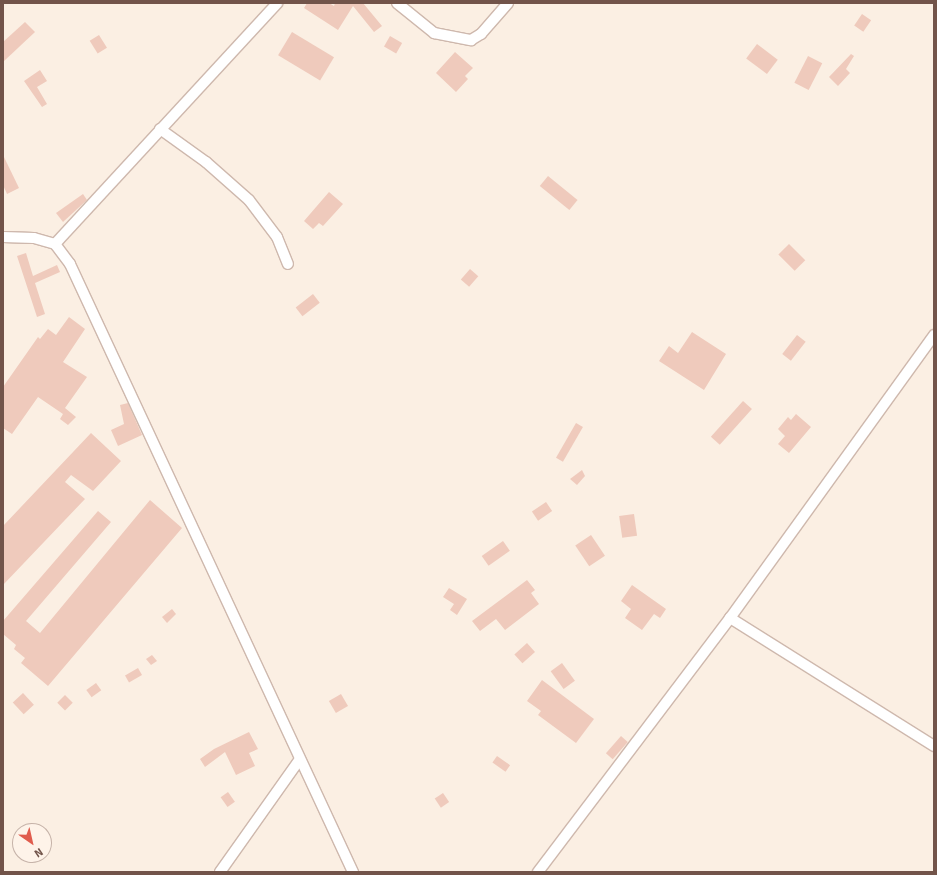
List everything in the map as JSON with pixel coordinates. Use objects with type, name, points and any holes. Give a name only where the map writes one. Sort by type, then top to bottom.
[{"type":"street","points":[[55,244],[277,3]]},
{"type":"street","points":[[397,3],[434,33],[471,40],[481,34],[508,3]]},
{"type":"street","points":[[160,129],[206,162],[249,200],[277,237],[288,264]]},
{"type":"street","points":[[3,237],[34,238],[55,244],[70,264],[353,872]]},
{"type":"street","points":[[538,872],[730,618],[934,335]]},
{"type":"street","points":[[730,618],[934,746]]},
{"type":"street","points":[[220,872],[300,759]]},
{"type":"building","points":[[307,3],[329,3],[334,6],[335,3],[363,3],[382,26],[374,32],[353,6],[338,30],[304,8]]},
{"type":"building","points":[[862,14],[871,20],[863,32],[854,26]]},
{"type":"building","points":[[25,22],[35,32],[3,62],[3,42]]},
{"type":"building","points":[[292,32],[334,57],[320,80],[278,55]]},
{"type":"building","points":[[99,35],[107,48],[98,54],[90,41]]},
{"type":"building","points":[[390,36],[402,43],[396,53],[384,46]]},
{"type":"building","points":[[757,44],[778,60],[767,74],[746,58]]},
{"type":"building","points":[[455,52],[473,68],[465,76],[468,79],[456,92],[436,73]]},
{"type":"building","points":[[851,54],[854,56],[846,69],[850,73],[838,86],[829,77]]},
{"type":"building","points":[[808,56],[822,63],[809,90],[794,83]]},
{"type":"building","points":[[40,70],[47,81],[37,87],[47,104],[42,107],[24,81]]},
{"type":"building","points":[[3,155],[19,188],[7,194],[3,185]]},
{"type":"building","points":[[548,176],[578,200],[569,210],[540,186]]},
{"type":"building","points":[[329,192],[343,204],[323,226],[319,223],[313,229],[304,221]]},
{"type":"building","points":[[83,194],[87,200],[63,222],[56,213]]},
{"type":"building","points":[[789,244],[805,260],[795,271],[778,255]]},
{"type":"building","points":[[26,253],[33,276],[57,265],[60,272],[35,283],[45,314],[37,317],[17,256]]},
{"type":"building","points":[[470,269],[478,276],[469,287],[461,280]]},
{"type":"building","points":[[313,294],[320,303],[302,316],[296,308]]},
{"type":"building","points":[[69,317],[85,329],[63,362],[87,377],[65,408],[76,417],[68,425],[60,419],[63,414],[38,397],[12,434],[3,428],[3,387],[38,337],[40,339],[48,329],[56,335]]},
{"type":"building","points":[[692,332],[726,354],[704,390],[659,361],[669,346],[678,353]]},
{"type":"building","points":[[797,335],[806,342],[791,361],[782,354]]},
{"type":"building","points":[[743,401],[752,409],[720,445],[711,437]]},
{"type":"building","points":[[128,403],[142,435],[118,446],[111,430],[124,424],[120,405]]},
{"type":"building","points":[[796,414],[811,427],[789,453],[778,444],[785,436],[778,429],[788,417],[791,420]]},
{"type":"building","points":[[576,423],[583,427],[563,462],[556,458]]},
{"type":"building","points":[[91,433],[121,461],[93,491],[71,475],[65,482],[85,499],[3,585],[3,526]]},
{"type":"building","points":[[582,470],[585,476],[577,485],[570,479]]},
{"type":"building","points":[[150,500],[182,528],[48,686],[21,663],[25,658],[14,649],[16,645],[3,634],[3,621],[98,511],[111,522],[26,621],[40,633]]},
{"type":"building","points":[[546,502],[552,511],[538,521],[532,512]]},
{"type":"building","points":[[634,514],[637,536],[622,538],[619,516]]},
{"type":"building","points":[[591,535],[605,556],[589,566],[575,546]]},
{"type":"building","points":[[503,541],[510,551],[489,566],[482,556]]},
{"type":"building","points":[[527,580],[535,590],[531,593],[539,604],[505,630],[496,619],[480,631],[472,621]]},
{"type":"building","points":[[632,585],[666,609],[660,618],[654,614],[642,630],[625,618],[631,609],[621,601]]},
{"type":"building","points":[[449,588],[467,599],[457,615],[450,610],[454,604],[443,597]]},
{"type":"building","points":[[172,609],[176,614],[167,623],[162,617]]},
{"type":"building","points":[[527,643],[535,652],[522,663],[514,654]]},
{"type":"building","points":[[152,655],[157,661],[151,665],[146,659]]},
{"type":"building","points":[[562,663],[575,681],[564,689],[551,671]]},
{"type":"building","points":[[138,668],[142,675],[129,682],[125,676]]},
{"type":"building","points":[[542,680],[594,719],[576,743],[538,715],[541,711],[527,701]]},
{"type":"building","points":[[96,683],[101,690],[92,697],[86,690]]},
{"type":"building","points":[[23,693],[34,705],[24,714],[13,703]]},
{"type":"building","points":[[341,694],[348,706],[336,713],[329,701]]},
{"type":"building","points":[[65,695],[73,703],[65,711],[57,703]]},
{"type":"building","points":[[249,732],[258,749],[249,753],[255,766],[236,775],[225,752],[205,767],[200,759],[214,749]]},
{"type":"building","points":[[621,736],[628,742],[613,759],[606,753]]},
{"type":"building","points":[[497,756],[510,765],[506,772],[492,763]]},
{"type":"building","points":[[228,792],[235,802],[228,807],[221,797]]},
{"type":"building","points":[[443,793],[449,802],[441,808],[435,799]]}]
